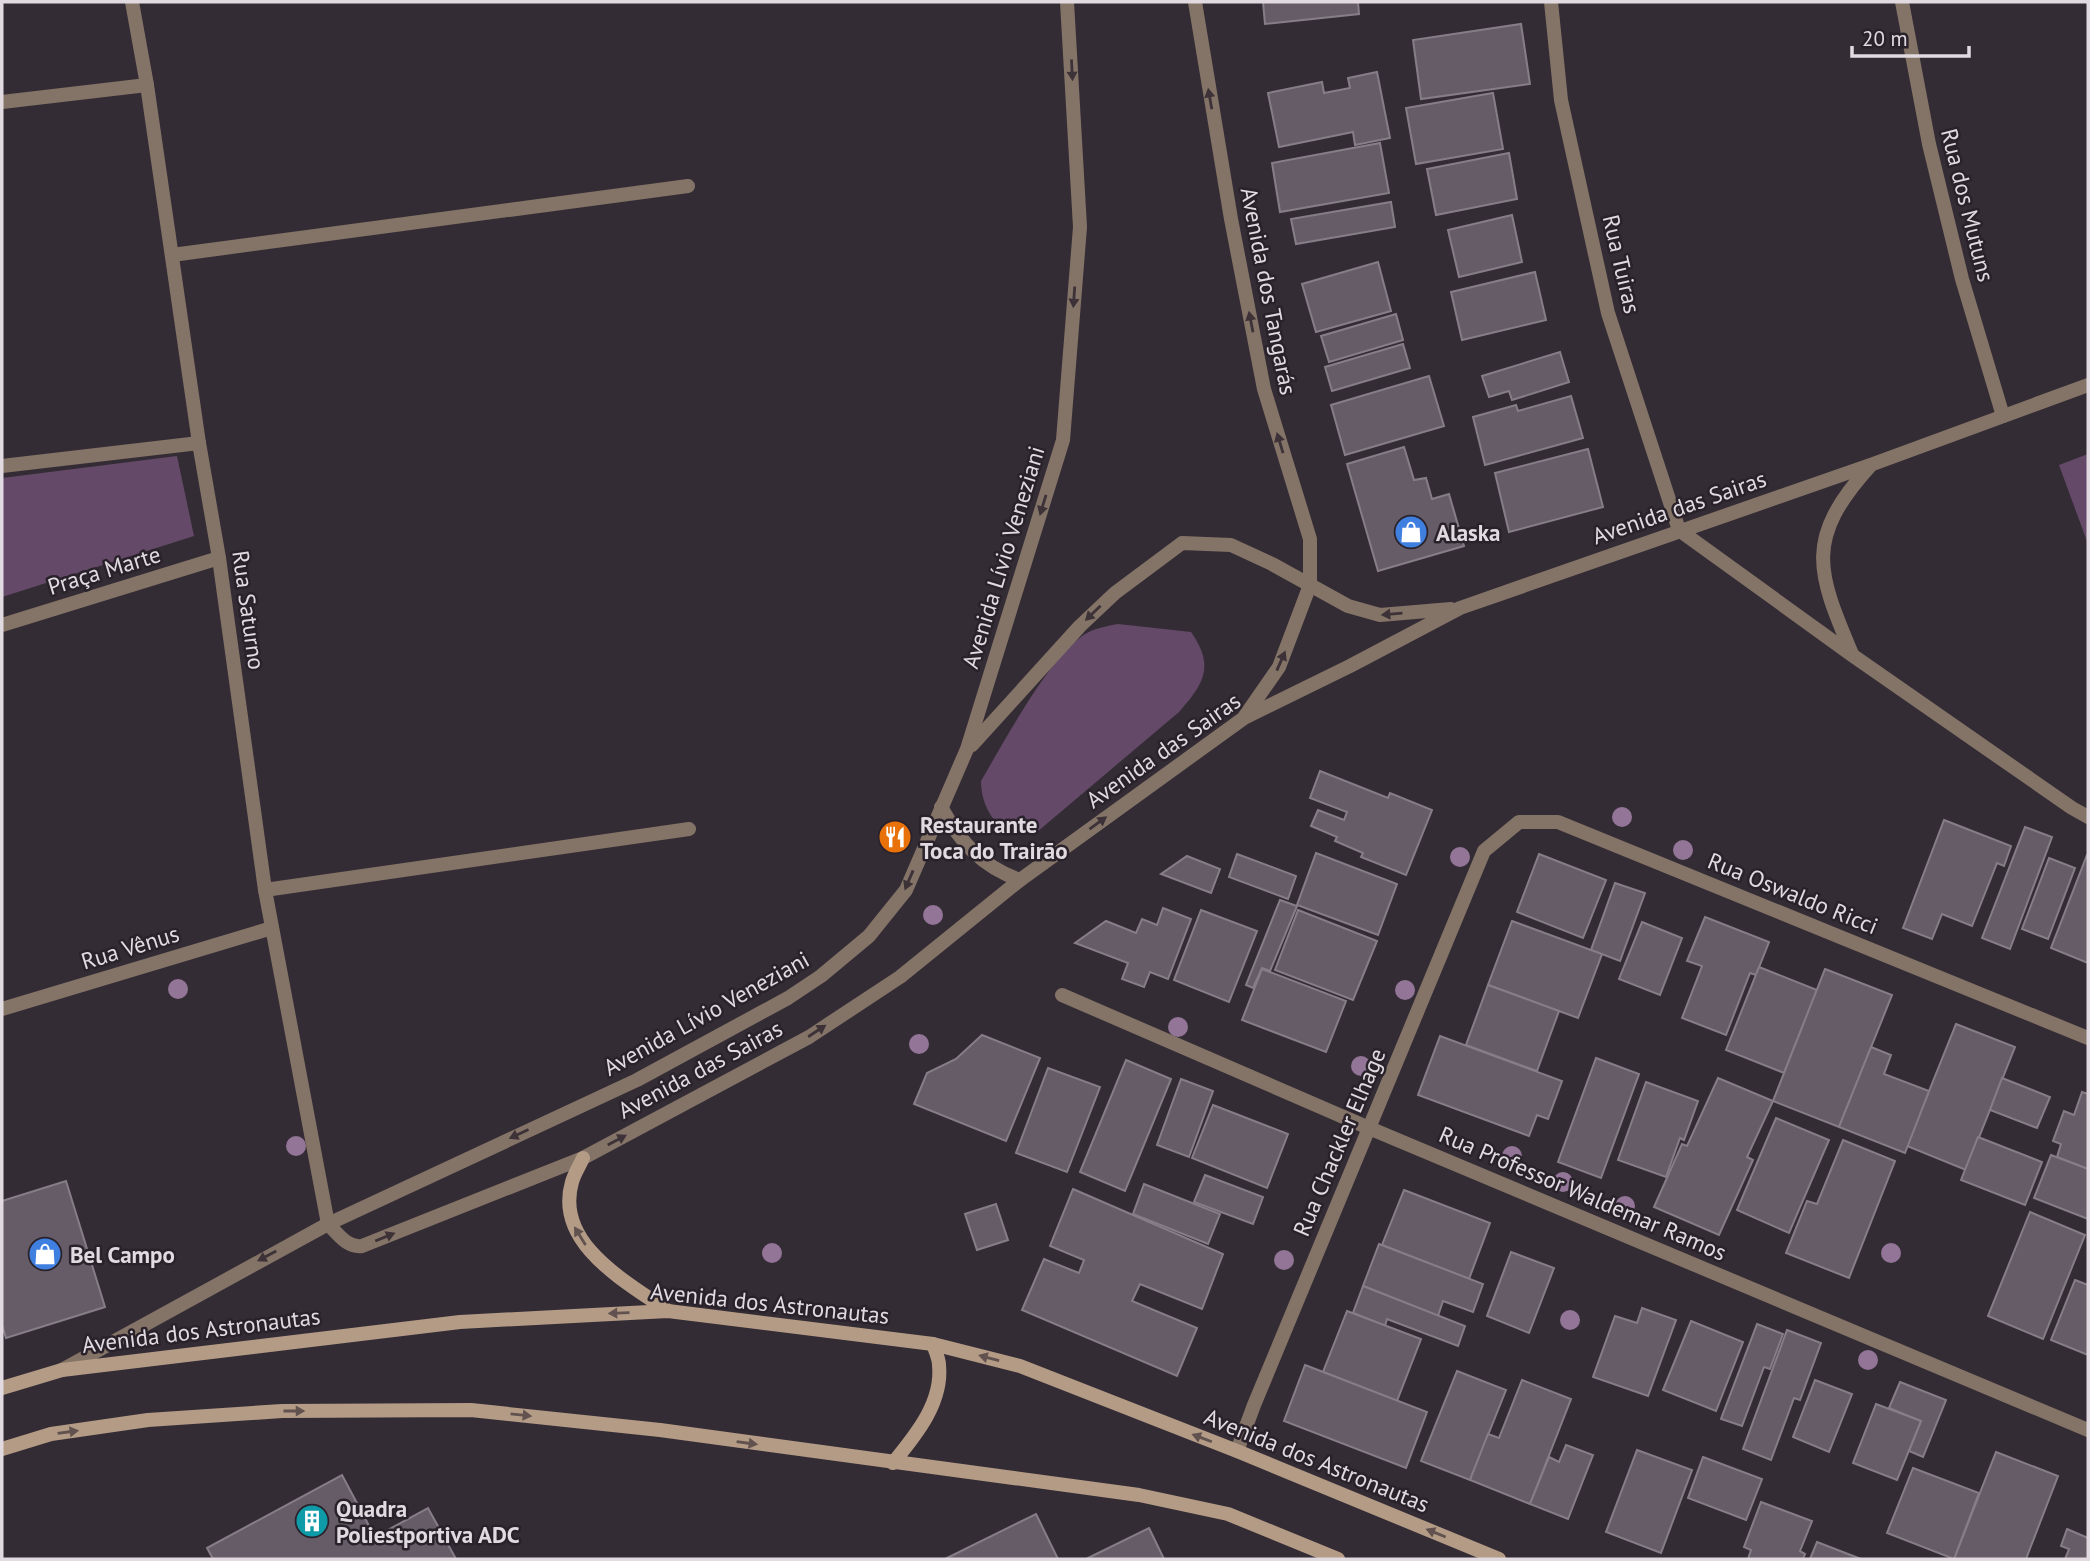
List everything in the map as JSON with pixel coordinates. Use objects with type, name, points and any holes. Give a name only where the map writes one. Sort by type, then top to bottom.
[{"type":"main road","points":[[583,1158],[572,1183],[569,1207],[573,1225],[593,1255],[668,1311]]},
{"type":"main road","name":"Avenida dos Astronautas","points":[[2,1388],[62,1370],[460,1322],[668,1311],[933,1343],[1020,1366],[1237,1451],[1499,1559]]},
{"type":"main road","points":[[893,1463],[920,1429],[930,1408],[937,1386],[939,1365],[933,1343]]},
{"type":"main road","points":[[2,1449],[51,1434],[148,1420],[282,1411],[471,1410],[660,1430],[1139,1495],[1228,1514],[1338,1559]]},
{"type":"street","name":"Rua Saturno","points":[[132,2],[219,558],[265,890],[328,1224]]},
{"type":"street","name":"Avenida Lívio Veneziani","points":[[62,1370],[328,1224],[636,1080],[788,998],[821,976],[869,936],[906,890],[967,749],[1063,440],[1080,227],[1067,2]]},
{"type":"street","name":"Avenida dos Tangarás","points":[[1195,2],[1231,219],[1264,389],[1310,540],[1310,585],[1279,667],[1244,718]]},
{"type":"street","name":"Rua Tuiras","points":[[1551,2],[1561,100],[1608,313],[1679,530]]},
{"type":"street","name":"Rua dos Mutuns","points":[[1902,2],[1929,144],[1952,238],[2003,416]]},
{"type":"street","points":[[2,102],[147,85]]},
{"type":"street","points":[[172,255],[688,186]]},
{"type":"street","name":"Avenida das Sairas","points":[[328,1224],[348,1244],[354,1247],[362,1246],[583,1158],[809,1037],[900,977],[1020,880],[1244,718],[1460,608],[1873,464],[2088,385]]},
{"type":"street","points":[[2,466],[199,443]]},
{"type":"street","points":[[1852,655],[1824,578],[1822,549],[1833,516],[1852,486],[1873,464]]},
{"type":"street","points":[[1679,530],[1852,655],[2088,817]]},
{"type":"street","points":[[967,749],[1097,610],[1145,569],[1182,543],[1231,545],[1348,606],[1380,615],[1460,608]]},
{"type":"street","name":"Praça Marte","points":[[2,625],[219,558]]},
{"type":"street","points":[[942,807],[954,831],[967,846],[1000,873],[1020,880]]},
{"type":"street","name":"Rua Oswaldo Ricci","points":[[1484,851],[1519,822],[1558,822],[2088,1038]]},
{"type":"street","points":[[265,890],[689,829]]},
{"type":"street","name":"Rua Chackler Elhage","points":[[1237,1451],[1259,1392],[1484,851]]},
{"type":"street","name":"Rua Vênus","points":[[2,1009],[272,928]]},
{"type":"street","name":"Rua Professor Waldemar Ramos","points":[[1062,995],[1369,1128],[2088,1430]]},
{"type":"shaded area","points":[[2088,454],[2088,544],[2059,465]]},
{"type":"shaded area","points":[[177,456],[194,536],[2,597],[2,478]]},
{"type":"shaded area","points":[[1118,624],[1191,632],[1203,655],[1204,665],[1195,692],[1179,712],[1037,832],[1014,833],[1004,828],[996,822],[985,803],[981,781],[1015,723],[1058,659],[1087,633]]},
{"type":"building","points":[[1263,2],[1358,2],[1359,14],[1265,24]]},
{"type":"building","points":[[1521,24],[1530,84],[1421,99],[1413,40]]},
{"type":"building","points":[[1377,72],[1390,138],[1355,145],[1353,132],[1279,147],[1268,93],[1322,82],[1324,93],[1350,88],[1348,78]]},
{"type":"building","points":[[1493,93],[1503,149],[1416,164],[1406,108]]},
{"type":"building","points":[[1380,143],[1389,193],[1280,212],[1272,163]]},
{"type":"building","points":[[1509,153],[1517,199],[1436,215],[1427,169]]},
{"type":"building","points":[[1391,202],[1395,227],[1296,244],[1291,219]]},
{"type":"building","points":[[1512,215],[1522,262],[1459,277],[1448,230]]},
{"type":"building","points":[[1378,262],[1391,311],[1316,332],[1302,284]]},
{"type":"building","points":[[1535,272],[1546,320],[1462,340],[1451,292]]},
{"type":"building","points":[[1396,314],[1403,340],[1329,362],[1321,336]]},
{"type":"building","points":[[1403,344],[1410,368],[1332,391],[1325,367]]},
{"type":"building","points":[[1560,352],[1569,382],[1512,400],[1509,391],[1489,397],[1482,376]]},
{"type":"building","points":[[1429,376],[1444,426],[1345,455],[1331,405]]},
{"type":"building","points":[[1571,396],[1583,438],[1485,465],[1473,417],[1516,405],[1518,411]]},
{"type":"building","points":[[1404,447],[1414,480],[1426,478],[1432,499],[1449,494],[1464,546],[1378,571],[1347,464]]},
{"type":"building","points":[[1588,449],[1603,507],[1509,532],[1495,473]]},
{"type":"building","points":[[1320,771],[1388,798],[1390,793],[1432,810],[1406,875],[1361,857],[1363,853],[1335,841],[1337,837],[1311,826],[1318,810],[1344,820],[1347,812],[1310,798]]},
{"type":"building","points":[[1944,820],[2011,846],[2004,866],[1997,863],[1972,926],[1942,914],[1932,939],[1903,928]]},
{"type":"building","points":[[2025,827],[2052,837],[2010,949],[1982,938]]},
{"type":"building","points":[[1316,853],[1397,884],[1378,935],[1297,905]]},
{"type":"building","points":[[1237,854],[1296,876],[1288,899],[1229,877]]},
{"type":"building","points":[[1539,854],[1606,880],[1583,938],[1517,912]]},
{"type":"building","points":[[2088,855],[2088,963],[2051,948]]},
{"type":"building","points":[[1187,856],[1220,869],[1211,893],[1161,874]]},
{"type":"building","points":[[2049,858],[2075,868],[2048,939],[2022,929]]},
{"type":"building","points":[[1615,883],[1645,893],[1620,961],[1591,950]]},
{"type":"building","points":[[1280,900],[1297,906],[1270,971],[1262,968],[1253,988],[1246,985]]},
{"type":"building","points":[[1163,908],[1191,919],[1168,979],[1150,972],[1144,987],[1122,979],[1128,963],[1075,943],[1106,921],[1136,933],[1142,919],[1157,925]]},
{"type":"building","points":[[1201,910],[1257,931],[1229,1002],[1174,980]]},
{"type":"building","points":[[1298,910],[1377,941],[1353,1000],[1275,970]]},
{"type":"building","points":[[1705,917],[1769,942],[1756,975],[1750,973],[1726,1035],[1682,1018],[1702,966],[1687,961]]},
{"type":"building","points":[[1512,921],[1602,954],[1578,1018],[1488,985]]},
{"type":"building","points":[[1642,922],[1682,938],[1660,995],[1619,979]]},
{"type":"building","points":[[1759,967],[1817,990],[1784,1073],[1726,1050]]},
{"type":"building","points":[[1262,969],[1346,1001],[1326,1052],[1242,1020]]},
{"type":"building","points":[[1825,969],[1892,995],[1839,1127],[1773,1101]]},
{"type":"building","points":[[1488,985],[1559,1011],[1537,1071],[1466,1045]]},
{"type":"building","points":[[1956,1024],[2015,1047],[1966,1170],[1907,1146]]},
{"type":"building","points":[[982,1035],[1040,1058],[1006,1141],[914,1104],[927,1073],[956,1059]]},
{"type":"building","points":[[1440,1036],[1562,1081],[1548,1119],[1537,1115],[1529,1136],[1418,1095]]},
{"type":"building","points":[[1871,1047],[1891,1055],[1884,1074],[1929,1091],[1905,1153],[1839,1127]]},
{"type":"building","points":[[1596,1058],[1639,1074],[1601,1178],[1558,1162]]},
{"type":"building","points":[[1126,1060],[1171,1079],[1125,1191],[1080,1172]]},
{"type":"building","points":[[1048,1068],[1100,1087],[1067,1172],[1016,1153]]},
{"type":"building","points":[[1718,1078],[1773,1101],[1747,1157],[1753,1160],[1719,1235],[1654,1207],[1682,1144],[1687,1146]]},
{"type":"building","points":[[2002,1078],[2050,1097],[2037,1128],[1990,1110]]},
{"type":"building","points":[[1181,1079],[1213,1091],[1189,1157],[1157,1145]]},
{"type":"building","points":[[1646,1082],[1698,1101],[1684,1140],[1680,1138],[1666,1177],[1618,1160]]},
{"type":"building","points":[[2082,1092],[2088,1094],[2088,1169],[2057,1157],[2061,1144],[2053,1141],[2064,1111],[2074,1115]]},
{"type":"building","points":[[1213,1105],[1288,1134],[1267,1188],[1192,1158]]},
{"type":"building","points":[[1776,1118],[1829,1140],[1789,1233],[1737,1210]]},
{"type":"building","points":[[1978,1137],[2042,1162],[2025,1205],[1961,1180]]},
{"type":"building","points":[[1843,1140],[1895,1161],[1849,1278],[1786,1253],[1807,1201],[1817,1204]]},
{"type":"building","points":[[2051,1155],[2088,1169],[2088,1219],[2034,1198]]},
{"type":"building","points":[[1205,1175],[1263,1197],[1253,1224],[1194,1202]]},
{"type":"building","name":"Bel Campo","points":[[66,1181],[105,1307],[6,1338],[2,1325],[2,1201]]},
{"type":"building","points":[[1144,1184],[1220,1214],[1208,1244],[1133,1214]]},
{"type":"building","points":[[1073,1189],[1223,1254],[1202,1309],[1140,1284],[1132,1301],[1197,1328],[1177,1376],[1022,1310],[1044,1259],[1079,1273],[1084,1260],[1050,1246]]},
{"type":"building","points":[[1404,1190],[1490,1223],[1469,1279],[1382,1245]]},
{"type":"building","points":[[996,1204],[1008,1240],[977,1250],[965,1214]]},
{"type":"building","points":[[2030,1212],[2085,1235],[2043,1339],[1988,1316]]},
{"type":"building","points":[[1379,1244],[1483,1284],[1473,1312],[1443,1301],[1438,1316],[1363,1286]]},
{"type":"building","points":[[1511,1252],[1554,1268],[1529,1333],[1487,1316]]},
{"type":"building","points":[[2075,1280],[2088,1285],[2088,1355],[2051,1340]]},
{"type":"building","points":[[1363,1286],[1465,1326],[1458,1346],[1387,1319],[1385,1326],[1353,1313]]},
{"type":"building","points":[[1642,1308],[1676,1320],[1648,1396],[1593,1377],[1615,1316],[1637,1323]]},
{"type":"building","points":[[1347,1311],[1421,1339],[1397,1401],[1323,1372]]},
{"type":"building","points":[[1691,1321],[1743,1342],[1716,1411],[1663,1390]]},
{"type":"building","points":[[1757,1324],[1783,1334],[1770,1369],[1764,1367],[1742,1426],[1721,1419]]},
{"type":"building","points":[[1787,1330],[1821,1343],[1800,1400],[1794,1398],[1771,1460],[1743,1449]]},
{"type":"building","points":[[1305,1365],[1427,1412],[1406,1468],[1284,1421]]},
{"type":"building","points":[[1457,1371],[1506,1390],[1470,1480],[1421,1461]]},
{"type":"building","points":[[1522,1380],[1571,1399],[1530,1504],[1470,1480],[1488,1434],[1499,1438]]},
{"type":"building","points":[[1815,1380],[1852,1394],[1829,1452],[1793,1437]]},
{"type":"building","points":[[1900,1382],[1946,1400],[1923,1457],[1909,1451],[1921,1421],[1889,1408]]},
{"type":"building","points":[[1876,1404],[1921,1421],[1897,1480],[1853,1463]]},
{"type":"building","points":[[1566,1445],[1593,1455],[1568,1519],[1530,1504],[1549,1457],[1559,1462]]},
{"type":"building","points":[[1637,1450],[1692,1470],[1661,1553],[1606,1532]]},
{"type":"building","points":[[1996,1452],[2058,1476],[2026,1559],[1954,1559]]},
{"type":"building","points":[[1703,1457],[1762,1479],[1746,1520],[1688,1498]]},
{"type":"building","points":[[1913,1468],[1979,1493],[1954,1559],[1887,1533]]},
{"type":"building","name":"Quadra Poliestportiva ADC","points":[[342,1475],[375,1537],[428,1508],[456,1559],[213,1559],[207,1548]]},
{"type":"building","points":[[1761,1502],[1812,1521],[1800,1551],[1805,1554],[1803,1559],[1748,1559],[1751,1550],[1744,1547]]},
{"type":"building","points":[[1036,1514],[1058,1559],[945,1559]]},
{"type":"building","points":[[1149,1528],[1164,1559],[1086,1559]]},
{"type":"building","points":[[2067,1529],[2088,1538],[2088,1559],[2065,1559],[2069,1549],[2061,1546]]},
{"type":"building","points":[[1817,1542],[1861,1559],[1810,1559]]},
{"type":"place","name":"Alaska","points":[[1411,532]]},
{"type":"place","name":"Restaurante Toca do Trairão","points":[[895,837]]},
{"type":"place","name":"Bel Campo","points":[[45,1254]]},
{"type":"place","name":"Quadra Poliestportiva ADC","points":[[312,1521]]}]
